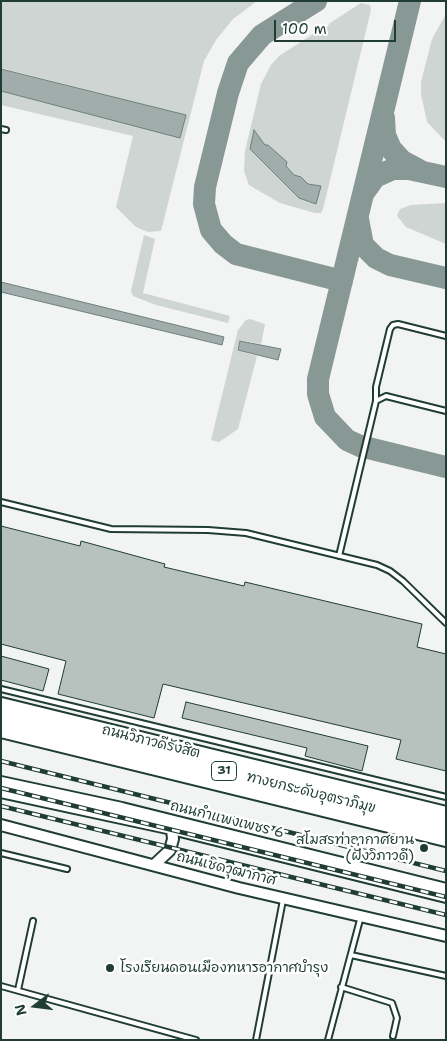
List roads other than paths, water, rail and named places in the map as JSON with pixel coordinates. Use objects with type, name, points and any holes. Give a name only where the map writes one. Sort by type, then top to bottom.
[{"type":"highway","name":"ถนนวิภาวดีรังสิต","points":[[1,705],[446,814]]},
{"type":"highway","name":"ทางยกระดับอุตราภิมุข","points":[[1,716],[446,826]]},
{"type":"highway","name":"ทางยกระดับอุตราภิมุข","points":[[1,730],[446,839]]},
{"type":"highway","name":"31","points":[[1,738],[446,847]]},
{"type":"main road","name":"ถนนกำแพงเพชร 6","points":[[1,782],[122,808],[446,888]]},
{"type":"main road","name":"ถนนกำแพงเพชร 6","points":[[1,792],[172,829],[446,897]]},
{"type":"main road","name":"ถนนเชิดวุฒากาศ","points":[[1,826],[283,898],[360,920],[446,936]]},
{"type":"main road","points":[[154,865],[170,850],[173,838],[172,829]]},
{"type":"lane","points":[[339,556],[376,402],[376,388],[392,326],[398,324],[446,336]]},
{"type":"lane","points":[[376,402],[386,396],[446,411]]},
{"type":"lane","points":[[1,502],[111,529],[240,532],[339,556],[390,571],[404,581],[446,623]]},
{"type":"lane","points":[[1,689],[446,797]]},
{"type":"lane","points":[[1,853],[67,869]]},
{"type":"lane","points":[[256,1040],[283,898]]},
{"type":"lane","points":[[328,1040],[360,920]]},
{"type":"lane","points":[[18,990],[33,921]]},
{"type":"lane","points":[[351,955],[446,976]]},
{"type":"lane","points":[[1,986],[196,1040]]},
{"type":"lane","points":[[341,987],[392,1004],[397,1018],[393,1036]]},
{"type":"railway","points":[[1,761],[446,871]]},
{"type":"railway","points":[[1,788],[446,897]]},
{"type":"railway","points":[[1,806],[446,915]]},
{"type":"place","name":"สโมสรท่าอากาศยาน (ฝั่งวิภาวดี)","points":[[424,848]]},
{"type":"place","name":"โรงเรียนดอนเมืองทหารอากาศบำรุง","points":[[110,968]]}]
